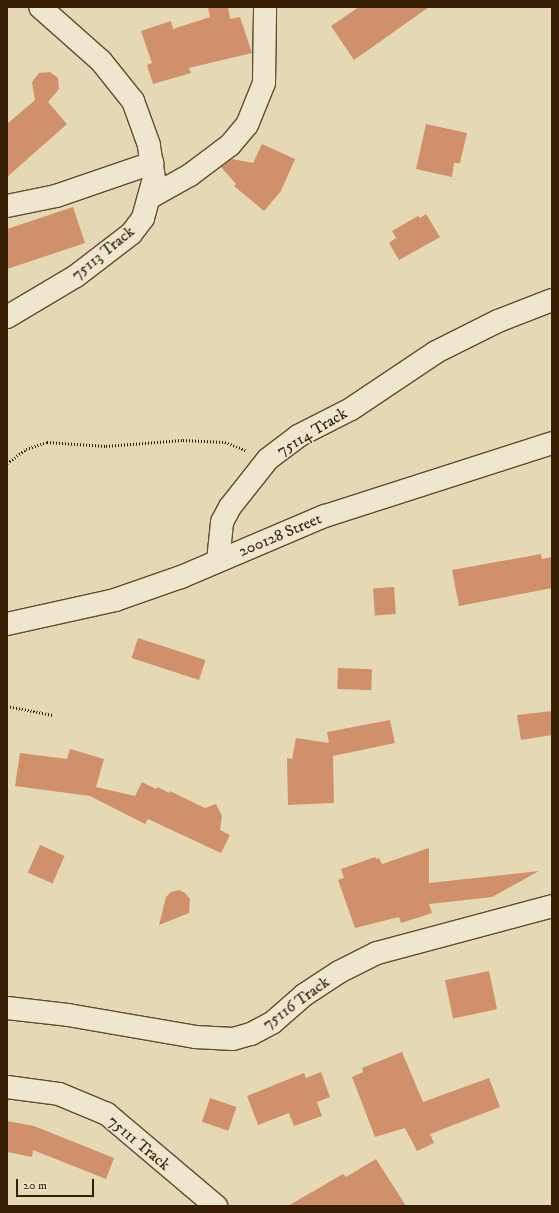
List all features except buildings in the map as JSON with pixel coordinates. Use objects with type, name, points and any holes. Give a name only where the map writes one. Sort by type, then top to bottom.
[{"type":"street","name":"75113 Track","points":[[7,317],[76,276],[131,234],[143,218],[154,178],[149,145],[133,101],[101,60],[40,7]]},
{"type":"street","points":[[149,198],[190,175],[230,145],[248,125],[264,83],[265,7]]},
{"type":"street","points":[[7,206],[56,196],[152,163]]},
{"type":"street","name":"75114 Track","points":[[268,459],[298,436],[351,409],[436,352],[498,321],[552,300]]},
{"type":"street","name":"200128 Street","points":[[7,624],[115,600],[181,577],[325,516],[552,443]]},
{"type":"street","points":[[218,561],[222,522],[230,507],[268,459]]},
{"type":"street","name":"75116 Track","points":[[7,1008],[68,1015],[195,1037],[233,1038],[251,1034],[272,1023],[304,995],[339,972],[377,954],[552,906]]},
{"type":"street","name":"75111 Track","points":[[7,1087],[59,1094],[107,1114],[216,1206]]},
{"type":"path","name":"75114 Track","points":[[7,464],[26,449],[47,442],[106,446],[183,440],[225,442],[268,459]]},
{"type":"path","points":[[7,706],[53,715]]}]
